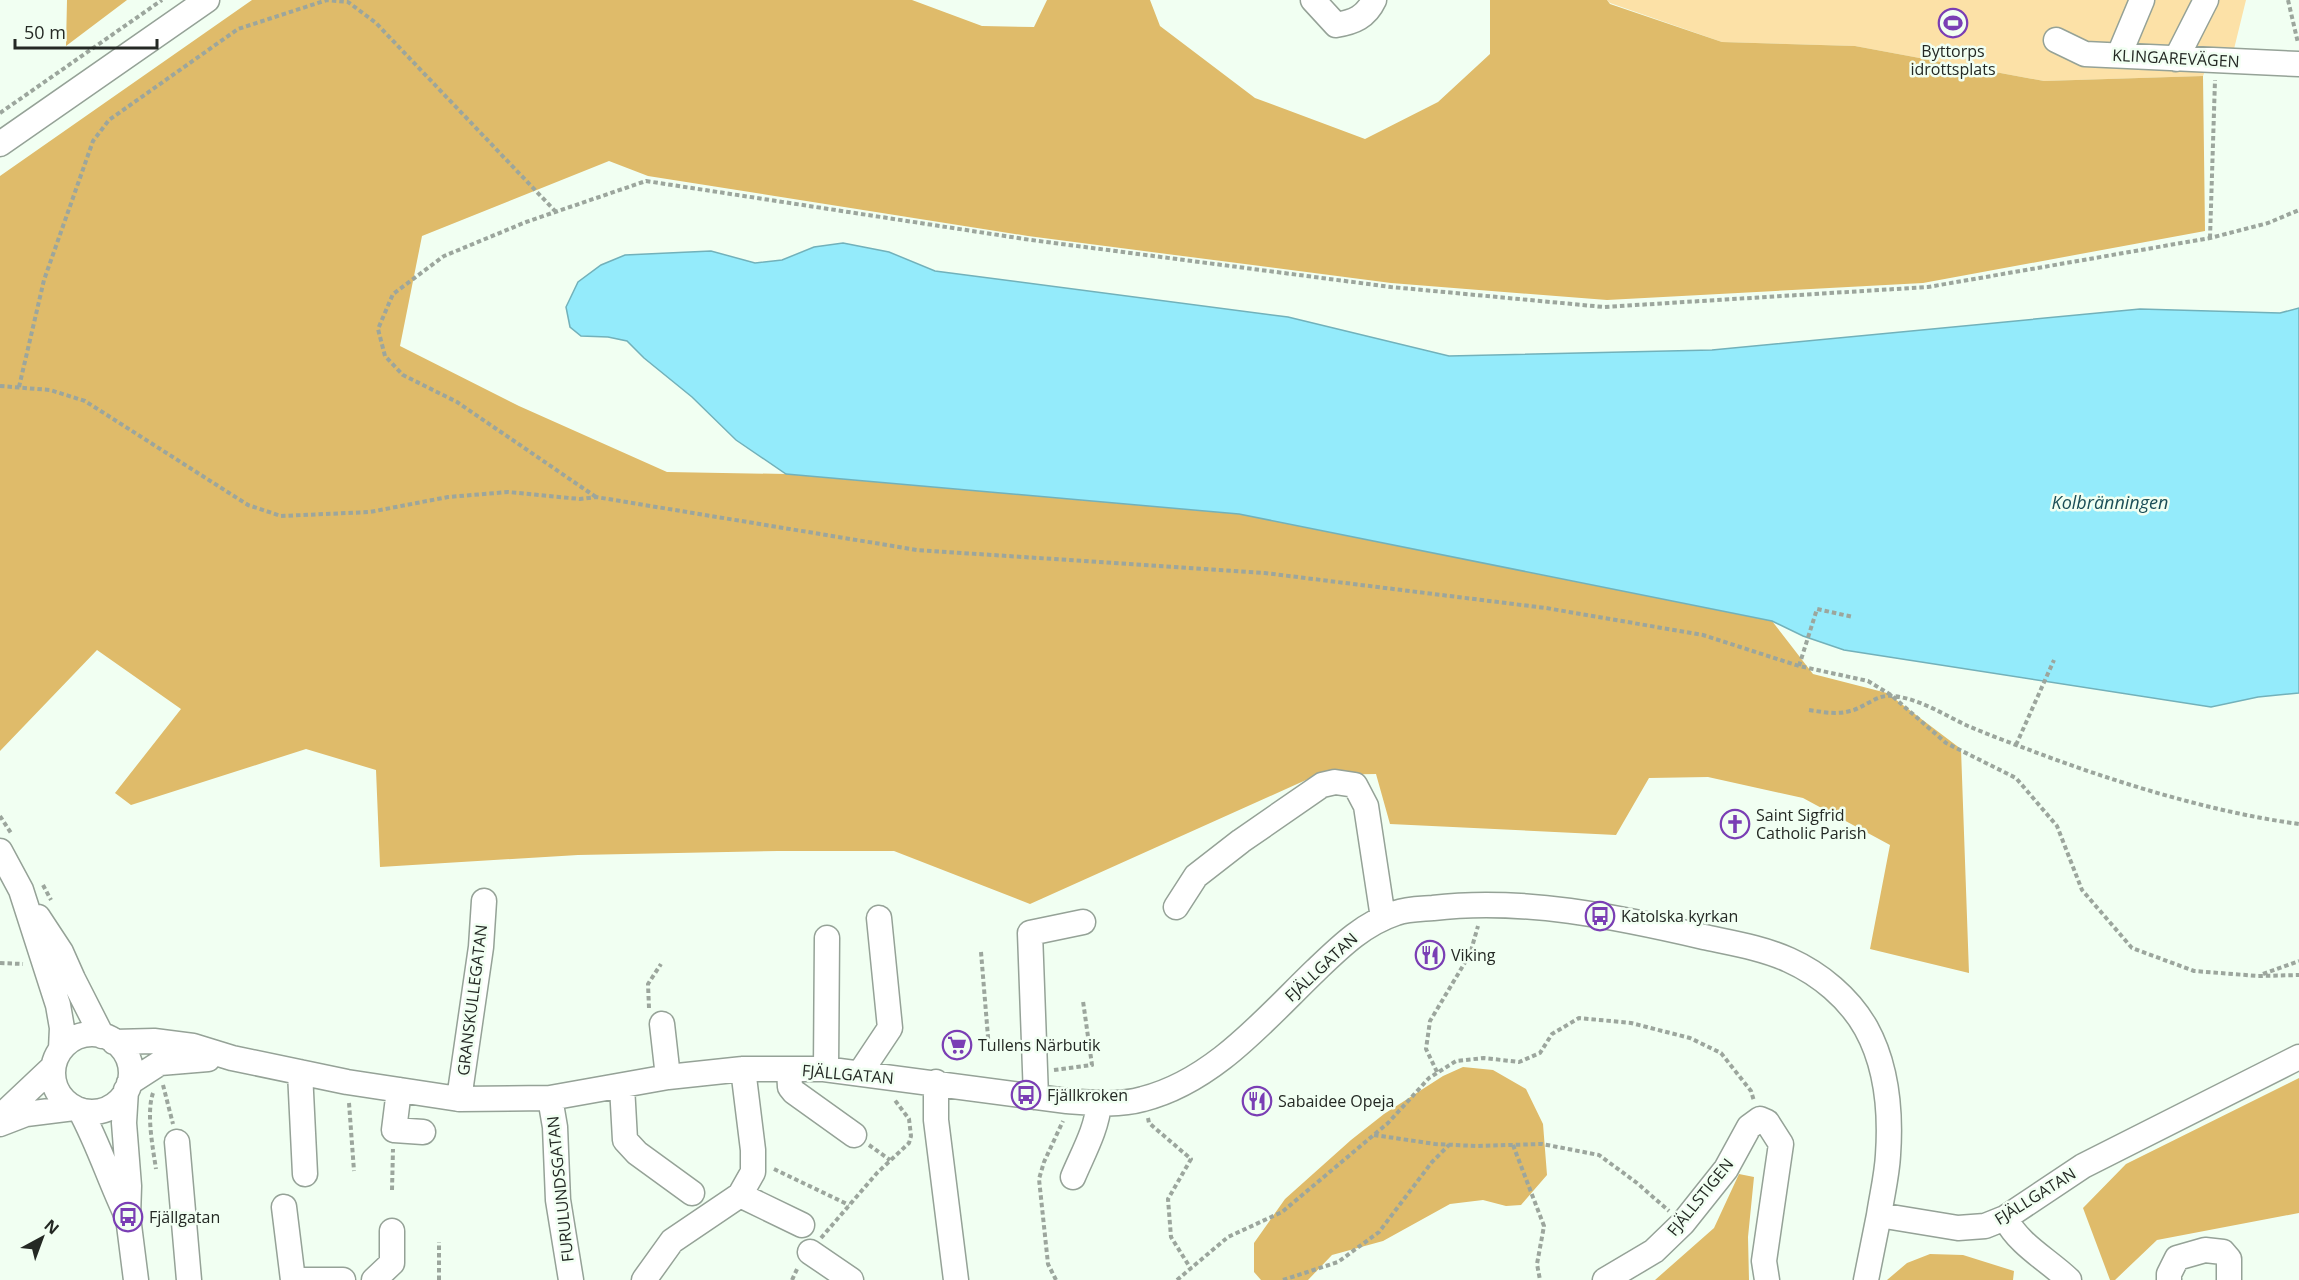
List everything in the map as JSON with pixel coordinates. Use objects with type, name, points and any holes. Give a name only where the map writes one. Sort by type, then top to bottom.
[{"type":"street","points":[[0,144],[207,0]]},
{"type":"street","points":[[1313,0],[1336,25],[1352,23],[1369,11],[1374,0]]},
{"type":"street","points":[[2119,55],[2142,0]]},
{"type":"street","points":[[2176,58],[2205,0]]},
{"type":"street","name":"KLINGAREVÄGEN","points":[[2056,40],[2085,54],[2299,64]]},
{"type":"street","points":[[1176,907],[1196,876],[1322,785],[1335,782],[1354,785],[1363,796],[1383,918]]},
{"type":"street","points":[[0,851],[21,890],[62,952],[73,979],[108,1039],[127,1057],[130,1070],[124,1123],[129,1186],[139,1215],[136,1280]]},
{"type":"street","points":[[21,890],[58,1005],[62,1028],[53,1079],[57,1091],[64,1101],[77,1109],[104,1159],[114,1190],[139,1215]]},
{"type":"street","name":"GRANSKULLEGATAN","points":[[459,1099],[481,947],[484,901]]},
{"type":"street","name":"FJÄLLGATAN","points":[[108,1039],[193,1046],[232,1058],[347,1082],[459,1099],[550,1098],[668,1077],[744,1069],[826,1069],[1067,1101],[1099,1103],[1142,1100],[1170,1091],[1196,1078],[1220,1060],[1344,944],[1362,929],[1383,918],[1397,912],[1454,905],[1554,910],[1630,920],[1751,948],[1789,960],[1822,980],[1844,998],[1865,1026],[1879,1056],[1887,1092],[1888,1156],[1879,1215],[1958,1228],[1985,1226],[2005,1218],[2083,1166],[2299,1058]]},
{"type":"street","points":[[860,1073],[890,1028],[879,918]]},
{"type":"street","points":[[1036,1097],[1030,933],[1083,922]]},
{"type":"street","points":[[826,1069],[827,938]]},
{"type":"street","points":[[662,1024],[668,1077]]},
{"type":"street","points":[[0,1117],[77,1037],[89,1034],[108,1039]]},
{"type":"street","name":"FJÄLLGATAN","points":[[128,1087],[160,1063],[232,1058]]},
{"type":"street","points":[[644,1280],[672,1241],[740,1195],[753,1172],[744,1069]]},
{"type":"street","points":[[789,1069],[790,1087],[794,1092],[854,1135]]},
{"type":"street","points":[[300,1072],[305,1174]]},
{"type":"street","points":[[936,1083],[936,1120],[956,1280]]},
{"type":"street","points":[[622,1086],[625,1140],[638,1153],[692,1193]]},
{"type":"street","points":[[0,1124],[26,1114],[77,1109],[94,1112],[107,1109],[118,1101],[128,1087]]},
{"type":"street","points":[[399,1090],[394,1130],[423,1132]]},
{"type":"street","name":"FURULUNDSGATAN","points":[[550,1098],[555,1127],[558,1200],[571,1280]]},
{"type":"street","points":[[1073,1177],[1092,1132],[1099,1103]]},
{"type":"street","points":[[1760,1119],[1767,1122],[1782,1144],[1764,1261],[1767,1280]]},
{"type":"street","name":"FJÄLLSTIGEN","points":[[1605,1280],[1654,1251],[1683,1223],[1726,1169],[1749,1127],[1760,1119]]},
{"type":"street","points":[[177,1142],[189,1280]]},
{"type":"street","points":[[740,1195],[802,1225]]},
{"type":"street","points":[[284,1207],[293,1280]]},
{"type":"street","points":[[1866,1280],[1879,1215]]},
{"type":"street","points":[[2005,1218],[2012,1231],[2030,1249],[2069,1280]]},
{"type":"street","points":[[374,1280],[392,1263],[392,1231]]},
{"type":"street","points":[[2169,1280],[2169,1274],[2177,1258],[2205,1250],[2223,1252],[2229,1259],[2229,1280]]},
{"type":"street","points":[[810,1252],[851,1280]]},
{"type":"street","points":[[299,1280],[343,1280]]},
{"type":"path","points":[[0,113],[162,0]]},
{"type":"path","points":[[19,387],[44,280],[93,141],[109,120],[238,29],[327,0],[348,2],[376,23],[556,212]]},
{"type":"path","points":[[2288,0],[2299,46]]},
{"type":"path","points":[[2210,238],[2215,60]]},
{"type":"path","points":[[596,498],[457,402],[403,375],[385,356],[378,329],[393,294],[444,256],[556,212],[646,181],[1030,240],[1391,287],[1604,307],[1928,287],[2210,238],[2268,224],[2299,210]]},
{"type":"path","points":[[0,386],[50,390],[85,401],[248,505],[281,516],[370,512],[448,497],[508,492],[580,499],[596,498],[917,550],[1264,573],[1546,608],[1703,635],[1799,666],[1868,681],[1891,695],[1946,743],[2016,778],[2057,826],[2082,890],[2132,948],[2194,971],[2258,976],[2299,975]]},
{"type":"path","points":[[1799,666],[1817,609],[1853,617]]},
{"type":"path","points":[[2016,745],[2054,660]]},
{"type":"path","points":[[1809,710],[1832,714],[1851,711],[1891,695],[1932,707],[1969,726],[2016,745],[2130,783],[2249,817],[2299,824]]},
{"type":"path","points":[[1437,1072],[1426,1049],[1430,1021],[1470,954],[1483,905]]},
{"type":"path","points":[[981,952],[989,1049],[1035,1062],[1092,1065],[1083,1001]]},
{"type":"path","points":[[2258,976],[2299,961]]},
{"type":"path","points":[[661,964],[648,984],[650,1015],[662,1024]]},
{"type":"path","points":[[1177,1280],[1228,1237],[1282,1212],[1388,1123],[1429,1077],[1456,1061],[1484,1058],[1519,1062],[1540,1053],[1552,1034],[1579,1018],[1631,1023],[1690,1038],[1721,1053],[1751,1091],[1760,1119]]},
{"type":"path","points":[[162,1078],[177,1142]]},
{"type":"path","points":[[792,1280],[798,1267],[849,1205],[877,1173],[909,1143],[911,1137],[909,1119],[890,1095],[890,1078]]},
{"type":"path","points":[[347,1082],[354,1171]]},
{"type":"path","points":[[1142,1100],[1149,1123],[1191,1159],[1168,1199],[1171,1237],[1191,1269]]},
{"type":"path","points":[[1056,1280],[1048,1264],[1039,1179],[1067,1113],[1067,1101]]},
{"type":"path","points":[[392,1190],[394,1130]]},
{"type":"path","points":[[1373,1135],[1450,1145],[1542,1144],[1599,1155],[1637,1183],[1683,1223]]},
{"type":"path","points":[[1282,1280],[1338,1262],[1379,1232],[1432,1162],[1450,1145]]},
{"type":"path","points":[[1513,1145],[1544,1226],[1537,1264],[1540,1280]]},
{"type":"path","points":[[753,1156],[837,1201],[849,1205]]},
{"type":"path","points":[[139,1215],[164,1212]]},
{"type":"path","points":[[439,1242],[439,1280]]},
{"type":"shaded area","points":[[67,0],[127,0],[66,46]]},
{"type":"shaded area","points":[[252,0],[912,0],[982,26],[1034,27],[1047,0],[1150,0],[1160,26],[1255,98],[1365,139],[1438,102],[1490,54],[1490,0],[1607,0],[1610,4],[1722,42],[1855,46],[2044,81],[2203,76],[2205,231],[1923,283],[1607,300],[1391,283],[1028,236],[648,176],[609,161],[422,236],[400,346],[519,406],[667,472],[786,474],[1239,514],[1772,621],[1813,674],[1887,693],[1961,749],[1969,973],[1870,949],[1890,845],[1803,798],[1708,777],[1649,778],[1616,835],[1390,824],[1376,774],[1317,775],[1030,904],[894,851],[578,855],[380,867],[376,770],[306,749],[131,805],[115,793],[181,709],[97,650],[0,751],[0,176]]},
{"type":"shaded area","name":"Byttorps idrottsplats","points":[[1607,0],[2246,0],[2234,49],[2214,49],[2203,76],[2044,81],[1855,46],[1722,42]]},
{"type":"shaded area","points":[[1463,1067],[1493,1070],[1526,1089],[1543,1124],[1547,1175],[1521,1205],[1506,1206],[1483,1200],[1450,1204],[1383,1241],[1332,1255],[1308,1280],[1261,1280],[1254,1272],[1254,1243],[1285,1199],[1384,1114],[1443,1076]]},
{"type":"shaded area","points":[[2299,1078],[2299,1213],[2157,1240],[2115,1280],[2110,1280],[2083,1208],[2126,1164]]},
{"type":"shaded area","points":[[1739,1174],[1754,1177],[1748,1237],[1749,1280],[1655,1280],[1714,1228]]},
{"type":"shaded area","points":[[1930,1254],[1963,1255],[2014,1271],[2013,1280],[1887,1280],[1907,1263]]},
{"type":"water","name":"Kolbränningen","points":[[843,243],[889,252],[935,271],[1288,317],[1449,356],[1712,350],[2140,309],[2280,313],[2299,308],[2299,693],[2258,697],[2211,707],[1844,650],[1803,636],[1772,621],[1239,514],[786,474],[736,440],[692,397],[627,341],[608,337],[581,336],[570,327],[566,307],[578,282],[601,265],[625,255],[711,251],[755,263],[782,260],[814,247]]},
{"type":"place","name":"Byttorps idrottsplats","points":[[1953,23]]},
{"type":"place","name":"Saint Sigfrid Catholic Parish","points":[[1735,824]]},
{"type":"place","name":"Katolska kyrkan","points":[[1600,916]]},
{"type":"place","name":"Viking","points":[[1430,955]]},
{"type":"place","name":"Tullens Närbutik","points":[[957,1045]]},
{"type":"place","name":"Fjällkroken","points":[[1026,1095]]},
{"type":"place","name":"Sabaidee Opeja","points":[[1257,1101]]},
{"type":"place","name":"Fjällgatan","points":[[128,1217]]}]
